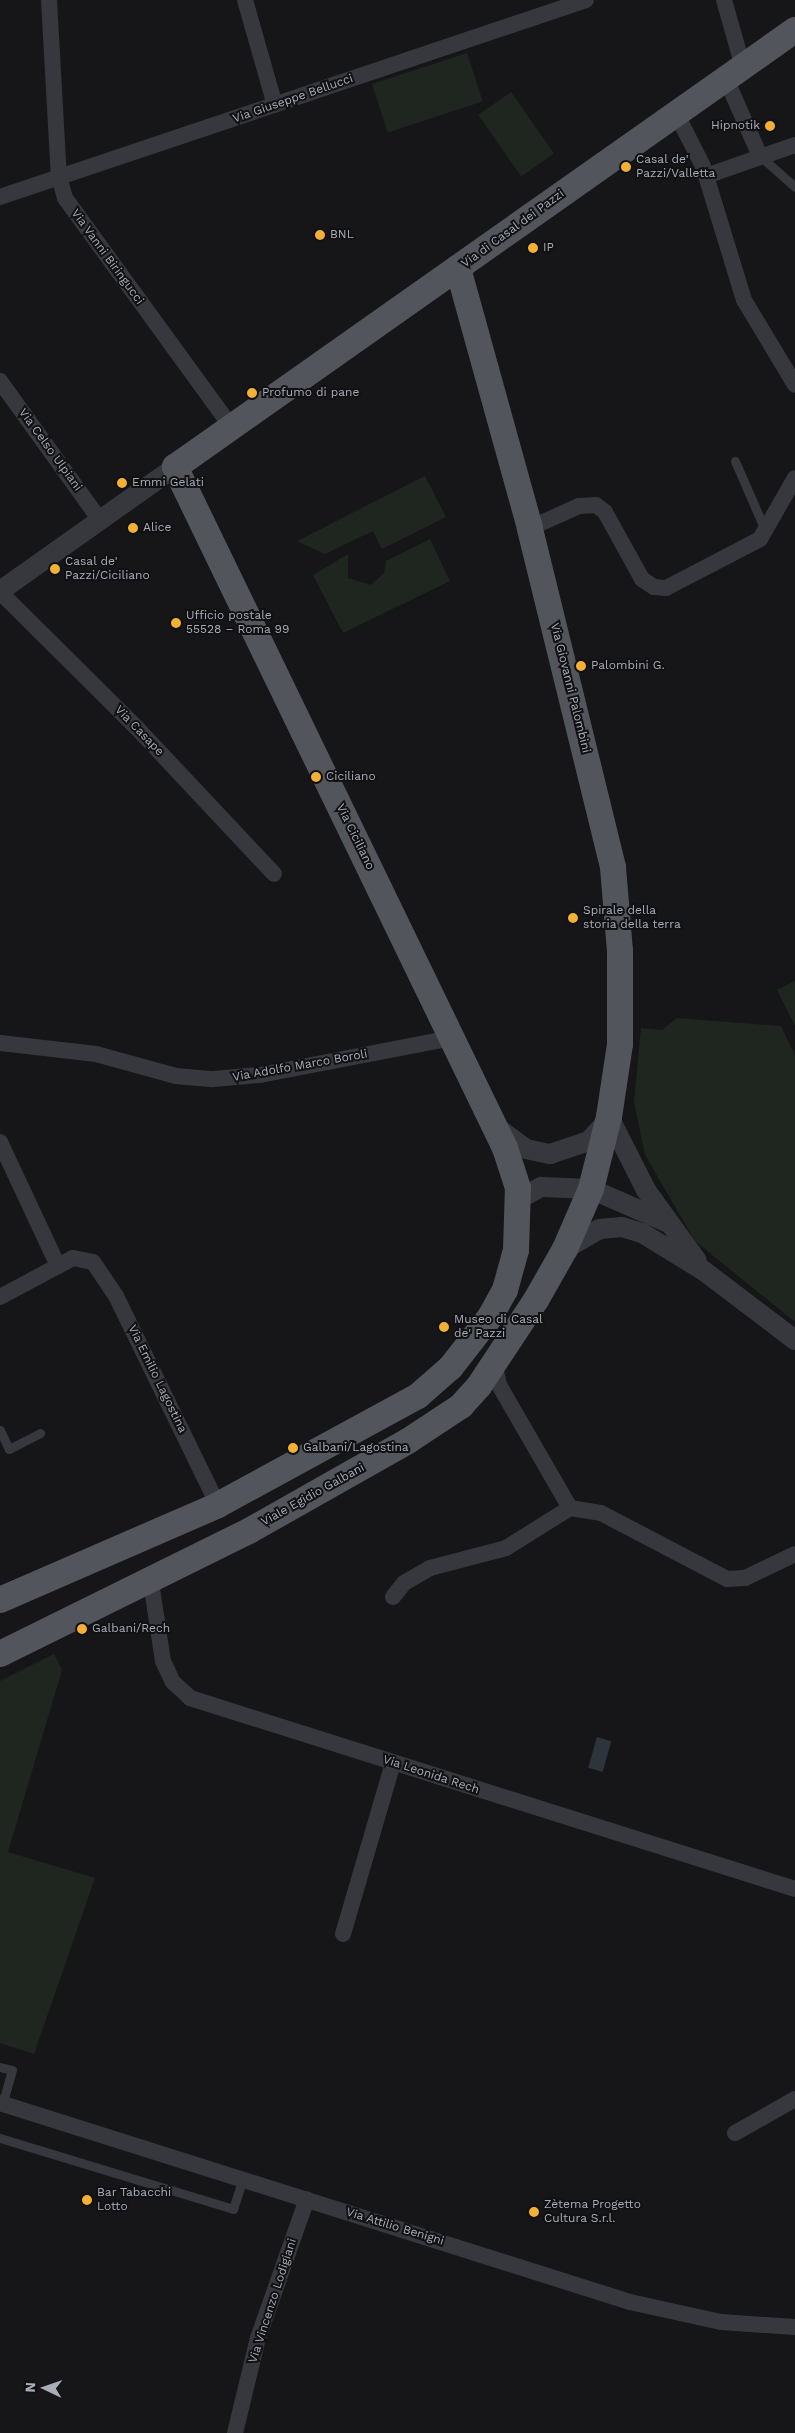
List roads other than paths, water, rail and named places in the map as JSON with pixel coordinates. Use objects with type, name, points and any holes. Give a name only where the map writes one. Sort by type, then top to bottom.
[{"type":"main road","name":"Via di Casal dei Pazzi","points":[[175,467],[795,30]]},
{"type":"main road","name":"Via Giovanni Palombini","points":[[458,268],[530,528],[614,877],[621,1015],[609,1117]]},
{"type":"main road","name":"Via Ciciliano","points":[[175,467],[496,1127]]},
{"type":"main road","name":"Viale Egidio Galbani","points":[[0,1654],[151,1582],[423,1432],[470,1397],[494,1363],[565,1249],[591,1189],[609,1117]]},
{"type":"main road","points":[[0,1600],[218,1505],[390,1413],[444,1375],[501,1298],[516,1250],[519,1199],[512,1165],[496,1127]]},
{"type":"street","name":"Via Vanni Biringucci","points":[[49,0],[59,177],[75,214],[232,428]]},
{"type":"street","points":[[245,0],[275,105]]},
{"type":"street","name":"Via Giuseppe Bellucci","points":[[0,197],[586,0]]},
{"type":"street","points":[[724,0],[735,73],[760,156]]},
{"type":"street","points":[[676,113],[706,176],[744,300],[795,385]]},
{"type":"street","points":[[706,176],[795,145]]},
{"type":"street","name":"Via Celso Ulpiani","points":[[0,381],[100,520]]},
{"type":"street","points":[[0,591],[175,467]]},
{"type":"street","points":[[530,528],[579,506],[596,506],[608,517],[642,579],[660,588],[677,584],[744,551],[765,533],[795,478]]},
{"type":"street","name":"Via Casape","points":[[0,591],[138,728],[274,874]]},
{"type":"street","name":"Via Adolfo Marco Boroli","points":[[0,1043],[96,1054],[176,1076],[213,1079],[260,1075],[452,1038]]},
{"type":"street","points":[[496,1127],[526,1149],[550,1154],[589,1141],[609,1117],[632,1166],[669,1224],[704,1271]]},
{"type":"street","points":[[0,1142],[58,1266],[0,1296]]},
{"type":"street","points":[[519,1199],[541,1187],[591,1189],[669,1224]]},
{"type":"street","points":[[557,1187],[571,1199],[574,1209],[565,1249]]},
{"type":"street","points":[[565,1249],[590,1232],[622,1227],[652,1239],[704,1271],[795,1340]]},
{"type":"street","name":"Via Emilio Lagostina","points":[[58,1266],[88,1258],[116,1296],[218,1505]]},
{"type":"street","points":[[494,1363],[499,1385],[570,1508]]},
{"type":"street","points":[[394,1596],[404,1583],[430,1568],[506,1548],[570,1508],[601,1513],[727,1578],[745,1578],[795,1554]]},
{"type":"street","name":"Via Leonida Rech","points":[[151,1582],[161,1656],[184,1694],[393,1763],[795,1888]]},
{"type":"street","points":[[343,1934],[393,1763]]},
{"type":"street","points":[[735,2133],[795,2099]]},
{"type":"street","name":"Via Attilio Benigni","points":[[1,2103],[681,2316],[795,2327]]},
{"type":"street","name":"Via Vincenzo Lodigiani","points":[[235,2433],[258,2338],[307,2199]]},
{"type":"lane","points":[[760,156],[795,187]]},
{"type":"lane","points":[[735,461],[765,533]]},
{"type":"lane","points":[[0,1430],[9,1449],[40,1433]]},
{"type":"lane","points":[[0,2067],[12,2070],[1,2103]]},
{"type":"lane","points":[[0,2138],[233,2209],[243,2178]]},
{"type":"place","name":"Hipnotik","points":[[770,126]]},
{"type":"place","name":"Casal de' Pazzi/Valletta","points":[[626,167]]},
{"type":"place","name":"BNL","points":[[320,235]]},
{"type":"place","name":"IP","points":[[533,248]]},
{"type":"place","name":"Profumo di pane","points":[[252,393]]},
{"type":"place","name":"Emmi Gelati","points":[[122,483]]},
{"type":"place","name":"Alice","points":[[133,528]]},
{"type":"place","name":"Casal de' Pazzi/Ciciliano","points":[[55,569]]},
{"type":"place","name":"Ufficio postale 55528 – Roma 99","points":[[176,623]]},
{"type":"place","name":"Palombini G.","points":[[581,666]]},
{"type":"place","name":"Ciciliano","points":[[316,777]]},
{"type":"place","name":"Spirale della storia della terra","points":[[573,918]]},
{"type":"place","name":"Museo di Casal de' Pazzi","points":[[444,1327]]},
{"type":"place","name":"Galbani/Lagostina","points":[[293,1448]]},
{"type":"place","name":"Galbani/Rech","points":[[82,1629]]},
{"type":"place","name":"Bar Tabacchi Lotto","points":[[87,2200]]},
{"type":"place","name":"Zètema Progetto Cultura S.r.l.","points":[[534,2212]]}]
